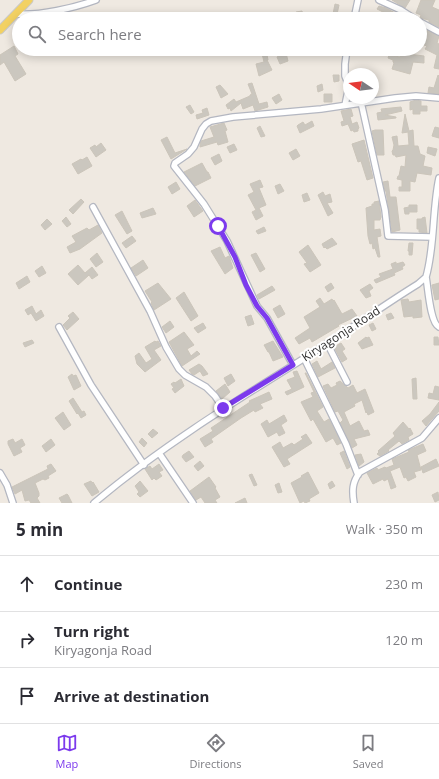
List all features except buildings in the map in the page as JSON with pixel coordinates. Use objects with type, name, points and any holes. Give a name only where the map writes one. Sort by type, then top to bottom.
[{"type":"main road","points":[[18,12],[29,0]]},
{"type":"main road","points":[[0,30],[12,18]]},
{"type":"street","points":[[50,12],[96,0]]},
{"type":"street","points":[[355,12],[358,0]]},
{"type":"street","points":[[379,0],[404,12]]},
{"type":"street","points":[[427,26],[439,32]]},
{"type":"street","points":[[345,105],[348,86],[345,76],[346,56]]},
{"type":"street","points":[[379,100],[416,96],[439,98]]},
{"type":"street","points":[[293,365],[267,318],[257,306],[227,240],[204,204],[174,166],[175,163],[188,154],[194,147],[202,129],[211,121],[233,117],[321,109],[350,104]]},
{"type":"street","points":[[361,104],[385,210],[388,236],[432,237]]},
{"type":"street","points":[[439,178],[435,196],[432,237],[426,277],[433,317],[435,324],[439,327]]},
{"type":"street","points":[[93,207],[179,369],[185,375],[206,387],[216,396],[223,408]]},
{"type":"street","name":"Kiryagonja Road","points":[[94,503],[115,485],[223,408],[304,358],[418,284],[426,277]]},
{"type":"street","points":[[59,327],[91,385],[144,465]]},
{"type":"street","points":[[327,343],[347,382]]},
{"type":"street","points":[[304,358],[346,444],[358,475]]},
{"type":"street","points":[[354,503],[352,488],[360,472],[422,438],[439,418]]},
{"type":"street","points":[[159,453],[193,503]]},
{"type":"street","points":[[0,473],[7,484],[13,503]]},
{"type":"route","points":[[218,226],[227,240],[242,272],[246,285],[257,306],[267,318],[293,365],[223,408]]}]
